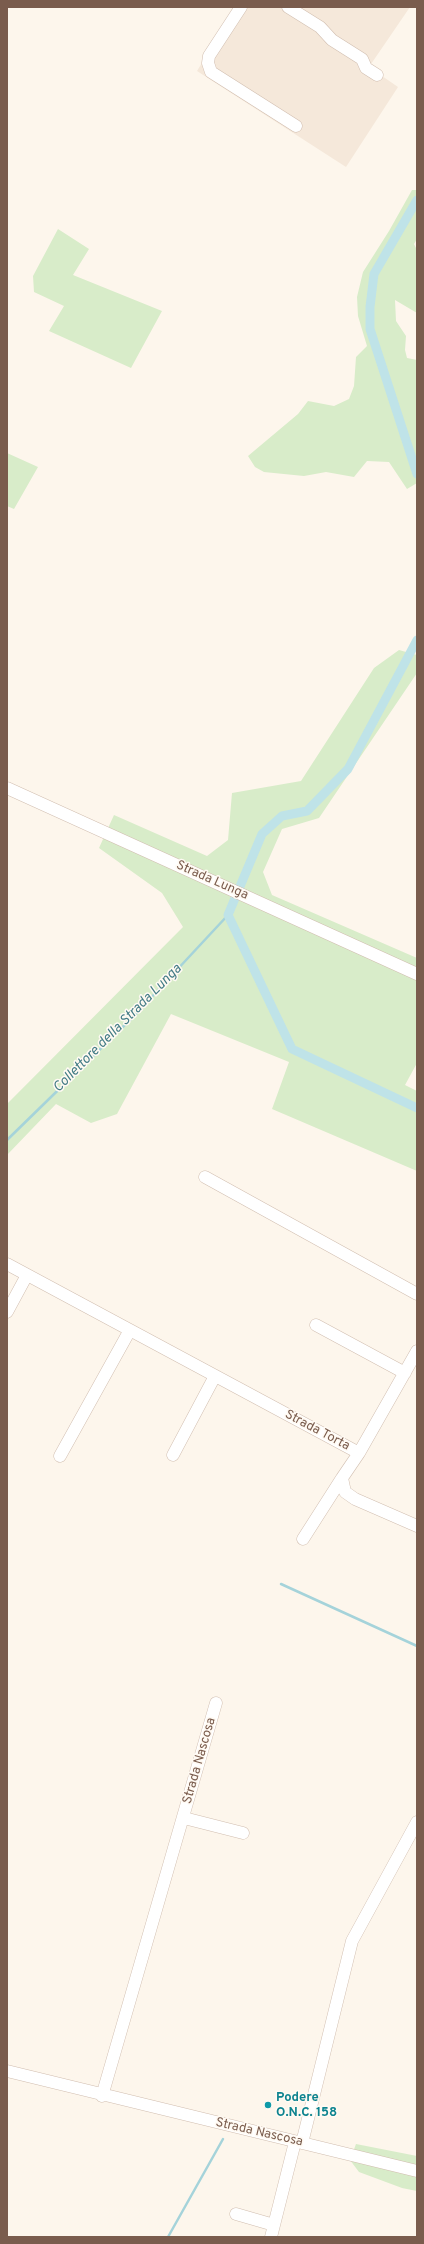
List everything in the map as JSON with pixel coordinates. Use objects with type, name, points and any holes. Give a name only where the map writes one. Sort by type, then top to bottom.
[{"type":"street","points":[[241,7],[209,56],[208,63],[211,72],[296,126]]},
{"type":"street","points":[[288,7],[320,27],[332,40],[362,59],[366,68],[377,75]]},
{"type":"street","name":"Strada Lunga","points":[[7,788],[417,974]]},
{"type":"street","points":[[205,1177],[417,1294]]},
{"type":"street","name":"Strada Torta","points":[[7,1264],[359,1453],[417,1351]]},
{"type":"street","points":[[7,1312],[27,1275]]},
{"type":"street","points":[[316,1325],[405,1373]]},
{"type":"street","points":[[60,1456],[130,1330]]},
{"type":"street","points":[[173,1454],[215,1376]]},
{"type":"street","points":[[303,1539],[359,1453]]},
{"type":"street","points":[[342,1478],[344,1489],[351,1497],[417,1526]]},
{"type":"street","name":"Strada Nascosa","points":[[102,2096],[216,1704]]},
{"type":"street","name":"Strada Nascosa","points":[[184,1818],[244,1834]]},
{"type":"street","points":[[271,2237],[298,2143],[352,1941],[417,1822]]},
{"type":"street","name":"Strada Nascosa","points":[[8,2074],[417,2171]]},
{"type":"street","points":[[236,2214],[274,2225]]},
{"type":"shaded area","points":[[236,7],[410,7],[369,67],[398,87],[346,167],[197,71]]},
{"type":"green space","points":[[412,190],[417,190],[417,239],[414,244],[417,250],[417,313],[395,300],[396,321],[406,336],[405,350],[407,358],[417,360],[417,483],[407,489],[389,462],[367,461],[354,477],[326,472],[304,476],[264,472],[255,467],[248,456],[298,414],[308,401],[334,406],[349,399],[354,386],[356,357],[367,346],[358,316],[357,297],[363,272],[389,231]]},
{"type":"green space","points":[[58,229],[89,249],[73,275],[162,311],[131,368],[49,331],[64,306],[34,292],[33,276]]},
{"type":"green space","points":[[7,453],[38,467],[14,509],[7,506]]},
{"type":"green space","points":[[399,650],[417,655],[417,673],[319,818],[282,829],[263,872],[272,895],[417,958],[417,1063],[405,1085],[417,1091],[417,1171],[272,1109],[289,1062],[171,1014],[117,1114],[91,1123],[56,1104],[7,1155],[7,1104],[183,927],[162,893],[99,848],[114,815],[207,856],[228,840],[232,793],[301,781],[374,668]]},
{"type":"green space","points":[[356,2144],[417,2156],[417,2191],[402,2188],[359,2172],[350,2160]]},
{"type":"waterway","points":[[417,200],[374,274],[370,307],[370,329],[417,474]]},
{"type":"waterway","points":[[417,640],[348,769],[307,811],[282,816],[262,834],[228,915],[292,1049],[417,1108]]},
{"type":"waterway","name":"Collettore della Strada Lunga","points":[[7,1140],[134,1016],[228,915]]},
{"type":"waterway","points":[[281,1584],[417,1646]]},
{"type":"waterway","points":[[168,2237],[223,2139]]},
{"type":"place","name":"Podere O.N.C. 158","points":[[268,2105]]}]
